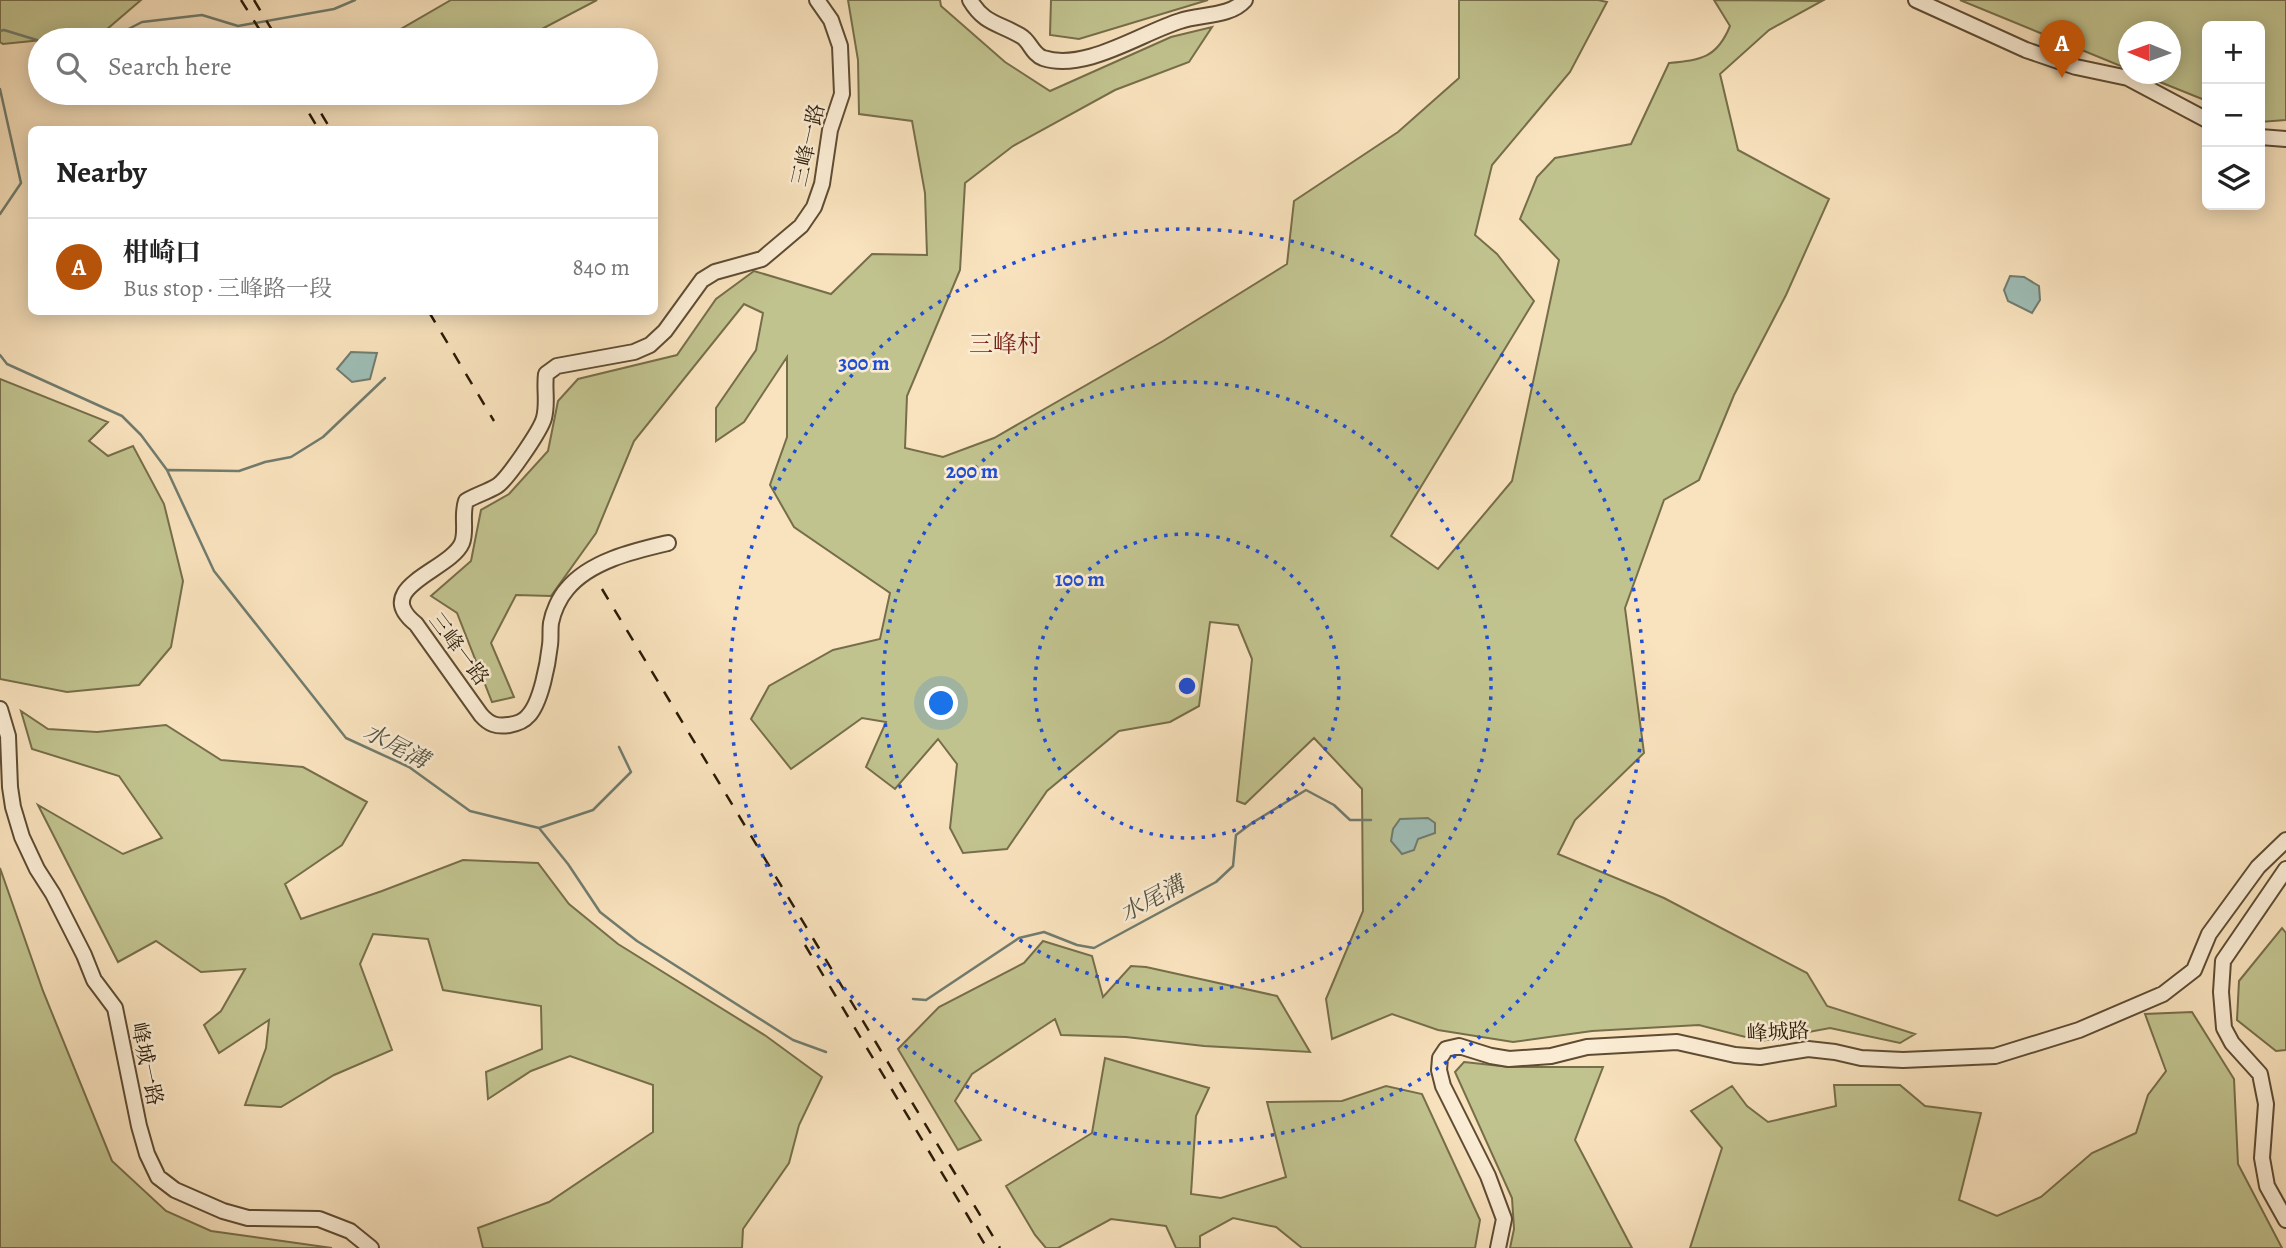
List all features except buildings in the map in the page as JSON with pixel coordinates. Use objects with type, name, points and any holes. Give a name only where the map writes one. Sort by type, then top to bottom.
[{"type":"street","name":"三峰一路","points":[[668,543],[617,557],[579,578],[567,589],[558,603],[551,623],[545,672],[534,706],[527,718],[512,724],[490,724],[455,681],[416,624],[404,615],[401,603],[415,580],[454,555],[462,542],[462,512],[466,501],[499,485],[543,421],[546,374],[557,366],[634,352],[650,345],[665,331],[702,280],[715,272],[762,259],[801,226],[814,207],[822,184],[830,130],[842,94],[840,46],[831,20],[817,0]]},
{"type":"street","points":[[970,0],[983,18],[1024,38],[1036,55],[1062,61],[1088,58],[1178,21],[1228,11],[1245,0]]},
{"type":"street","points":[[1916,0],[2026,50],[2076,67],[2128,78],[2202,117]]},
{"type":"street","points":[[2265,137],[2286,139]]},
{"type":"street","name":"峰城一路","points":[[0,709],[8,736],[13,807],[22,837],[94,980],[115,1008],[139,1126],[147,1154],[158,1177],[175,1190],[223,1211],[248,1218],[319,1219],[350,1231],[371,1248]]},
{"type":"street","name":"峰城路","points":[[1498,1248],[1504,1219],[1488,1176],[1443,1086],[1439,1070],[1440,1058],[1446,1049],[1459,1046],[1509,1059],[1550,1056],[1587,1047],[1677,1042],[1735,1055],[1760,1057],[1808,1049],[1861,1058],[1903,1060],[1995,1056],[2079,1030],[2163,994],[2193,970],[2210,934],[2258,867],[2286,840]]},
{"type":"street","points":[[2286,869],[2222,961],[2221,992],[2224,1028],[2232,1043],[2260,1074],[2266,1104],[2262,1158],[2267,1186],[2286,1220]]},
{"type":"green space","points":[[0,0],[141,0],[108,28],[28,28],[28,41],[0,42]]},
{"type":"green space","points":[[451,0],[597,0],[544,28],[403,28]]},
{"type":"green space","points":[[848,0],[940,0],[941,6],[1005,62],[1050,91],[1171,37],[1212,27],[1189,62],[1115,90],[1013,146],[965,183],[960,270],[907,396],[905,448],[943,457],[994,438],[1163,341],[1287,264],[1294,201],[1398,132],[1459,78],[1459,0],[1607,2],[1570,72],[1492,165],[1475,235],[1497,254],[1534,301],[1391,536],[1438,569],[1512,481],[1559,260],[1520,219],[1537,177],[1555,158],[1631,144],[1669,63],[1707,55],[1725,37],[1730,26],[1714,0],[1822,1],[1769,30],[1720,74],[1738,150],[1829,199],[1786,295],[1734,395],[1699,480],[1664,500],[1625,608],[1644,753],[1575,820],[1558,854],[1664,898],[1807,973],[1827,1006],[1915,1034],[1900,1043],[1830,1028],[1761,1041],[1699,1025],[1592,1031],[1513,1042],[1438,1030],[1392,1014],[1332,1039],[1326,999],[1363,911],[1362,789],[1314,738],[1245,804],[1237,801],[1252,659],[1238,625],[1210,622],[1199,706],[1170,722],[1119,731],[1047,791],[1007,849],[963,853],[950,828],[957,764],[938,739],[895,789],[866,767],[886,722],[862,718],[791,769],[751,719],[769,686],[833,650],[880,639],[890,593],[794,527],[770,485],[787,437],[787,357],[744,422],[716,441],[716,408],[756,350],[763,313],[744,304],[634,441],[596,533],[551,596],[516,595],[491,643],[514,697],[492,702],[457,613],[431,596],[471,561],[481,510],[509,494],[548,451],[558,401],[578,379],[677,355],[716,299],[754,271],[831,294],[872,254],[927,255],[925,193],[912,121],[859,114],[858,60]]},
{"type":"green space","points":[[1051,0],[1208,0],[1079,39],[1050,35]]},
{"type":"green space","points":[[1960,0],[2286,0],[2286,120],[2265,122],[2265,21],[2202,21],[2202,99],[2165,84],[2181,84],[2181,21],[2118,21],[2118,65]]},
{"type":"green space","points":[[0,379],[108,422],[89,441],[108,456],[133,446],[164,504],[183,581],[171,647],[139,685],[67,692],[0,679]]},
{"type":"green space","points":[[21,711],[48,729],[97,732],[166,725],[221,760],[303,767],[367,802],[342,845],[285,884],[301,919],[463,860],[538,863],[569,904],[618,944],[766,1036],[822,1077],[799,1125],[789,1163],[743,1229],[742,1248],[483,1248],[478,1228],[549,1202],[653,1132],[653,1085],[570,1056],[531,1071],[488,1099],[486,1072],[542,1049],[541,1006],[443,990],[428,939],[373,934],[360,964],[392,1050],[334,1075],[281,1107],[245,1105],[266,1048],[269,1020],[219,1053],[204,1025],[221,1011],[245,969],[201,972],[156,941],[118,962],[38,805],[123,854],[162,838],[119,776],[32,749]]},
{"type":"green space","points":[[0,868],[43,991],[112,1161],[166,1211],[211,1231],[332,1248],[0,1248]]},
{"type":"green space","points":[[2282,928],[2286,933],[2286,1050],[2276,1051],[2237,1020],[2239,981]]},
{"type":"green space","points":[[1043,941],[1092,956],[1103,997],[1131,966],[1277,996],[1310,1052],[1204,1046],[1126,1037],[1061,1035],[1055,1019],[972,1074],[955,1101],[981,1140],[958,1150],[898,1049],[939,1007],[1024,963]]},
{"type":"green space","points":[[2192,1012],[2234,1079],[2238,1164],[2282,1248],[1690,1248],[1722,1148],[1691,1111],[1732,1086],[1747,1106],[1768,1122],[1836,1106],[1834,1085],[1900,1085],[1925,1106],[1981,1113],[1959,1200],[1997,1216],[2041,1197],[2092,1153],[2136,1133],[2148,1095],[2166,1071],[2145,1014]]},
{"type":"green space","points":[[1105,1058],[1209,1088],[1196,1116],[1191,1194],[1221,1198],[1286,1177],[1267,1102],[1342,1101],[1386,1086],[1422,1094],[1480,1220],[1475,1248],[1302,1248],[1276,1227],[1233,1218],[1200,1236],[1200,1248],[1176,1248],[1166,1226],[1111,1219],[1058,1248],[1046,1248],[1035,1235],[1006,1186],[1092,1133]]},
{"type":"green space","points":[[1464,1062],[1510,1067],[1603,1067],[1575,1140],[1632,1248],[1510,1248],[1514,1229],[1512,1198],[1455,1072]]},
{"type":"water","points":[[2010,276],[2024,277],[2039,286],[2040,300],[2032,313],[2008,301],[2004,290]]},
{"type":"water","points":[[351,352],[377,353],[370,379],[352,382],[337,369]]},
{"type":"water","points":[[1428,818],[1435,823],[1435,833],[1418,839],[1414,850],[1402,854],[1391,841],[1393,829],[1400,819]]},
{"type":"waterway","points":[[130,28],[142,22],[202,15],[238,26],[334,9],[355,0]]},
{"type":"waterway","points":[[0,31],[28,37]]},
{"type":"waterway","name":"水尾溝","points":[[0,89],[21,183],[0,214]]},
{"type":"waterway","name":"水尾溝","points":[[0,355],[7,364],[122,416],[141,435],[167,470],[214,571],[346,738],[409,767],[470,811],[539,828],[568,864],[600,912],[637,941],[793,1040],[826,1052]]},
{"type":"waterway","points":[[168,470],[239,471],[291,457],[323,437],[385,378]]},
{"type":"waterway","points":[[539,828],[593,810],[631,772],[619,747]]},
{"type":"waterway","name":"水尾溝","points":[[913,999],[926,1000],[1019,938],[1044,932],[1077,945],[1094,948],[1216,882],[1233,866],[1236,835],[1306,790],[1334,805],[1350,820],[1371,820]]},
{"type":"railway","points":[[241,0],[258,28]]},
{"type":"railway","points":[[254,0],[271,28]]},
{"type":"railway","points":[[304,105],[317,126]]},
{"type":"railway","points":[[316,105],[329,126]]},
{"type":"railway","points":[[431,315],[494,421]]},
{"type":"railway","points":[[602,589],[1000,1248]]},
{"type":"railway","points":[[805,945],[987,1248]]},
{"type":"place","name":"柑崎口","points":[[2062,78]]},
{"type":"district","name":"三峰村","points":[[1005,344]]}]
